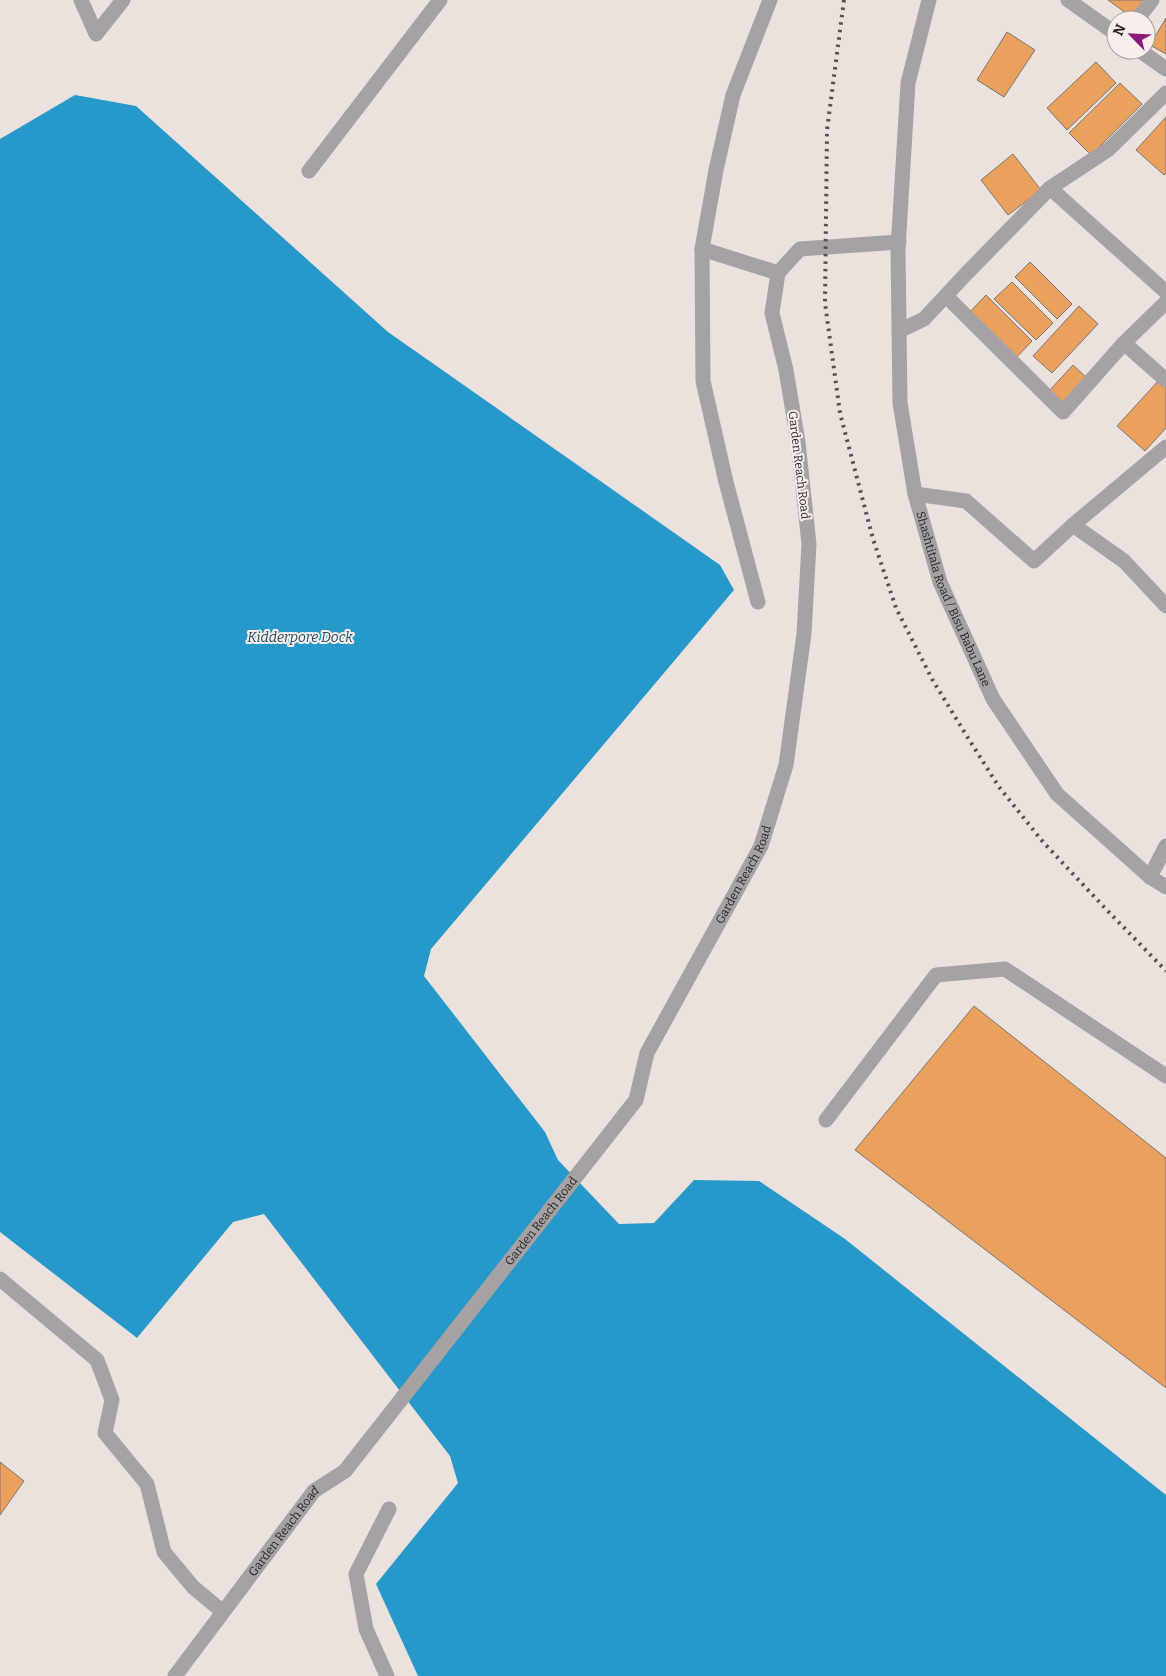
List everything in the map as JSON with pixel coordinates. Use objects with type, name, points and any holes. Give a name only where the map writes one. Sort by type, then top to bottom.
[{"type":"street","points":[[81,0],[96,34],[123,0]]},
{"type":"street","points":[[310,171],[440,0]]},
{"type":"street","points":[[758,602],[702,381],[702,249],[716,170],[733,95],[770,0]]},
{"type":"street","points":[[702,249],[778,273],[800,249],[899,242],[908,82],[929,0]]},
{"type":"street","points":[[1068,0],[1106,27]]},
{"type":"street","points":[[1153,60],[1166,69]]},
{"type":"street","points":[[899,331],[924,319],[1050,188],[1109,149],[1166,93]]},
{"type":"street","points":[[1050,188],[1166,292]]},
{"type":"street","name":"Shashtitala Road / Bisu Babu Lane","points":[[899,242],[900,403],[915,494],[940,582],[993,700],[1057,794],[1150,877],[1166,887]]},
{"type":"street","name":"Garden Reach Road","points":[[174,1676],[314,1491],[345,1471],[636,1100],[647,1053],[761,846],[786,765],[804,634],[809,544],[798,442],[786,370],[772,313],[778,273]]},
{"type":"street","points":[[946,296],[1064,412],[1124,343],[1166,302]]},
{"type":"street","points":[[1124,343],[1166,380]]},
{"type":"street","points":[[915,494],[966,500],[1034,561],[1073,525],[1166,447]]},
{"type":"street","points":[[1073,525],[1124,561],[1166,606]]},
{"type":"street","points":[[1150,877],[1166,846]]},
{"type":"street","points":[[826,1120],[936,975],[1005,969],[1166,1076]]},
{"type":"street","points":[[0,1279],[97,1360],[112,1400],[105,1433],[147,1484],[164,1552],[193,1587],[223,1612]]},
{"type":"street","points":[[388,1676],[366,1629],[356,1574],[389,1509]]},
{"type":"water","name":"Kidderpore Dock","points":[[75,95],[136,106],[388,332],[720,565],[734,590],[431,949],[424,976],[545,1132],[558,1160],[619,1224],[654,1223],[694,1180],[759,1181],[845,1239],[1166,1495],[1166,1676],[418,1676],[376,1584],[458,1483],[450,1456],[264,1214],[233,1222],[137,1338],[0,1232],[0,139]]},
{"type":"building","points":[[1108,0],[1146,0],[1139,10],[1122,10]]},
{"type":"building","points":[[1166,18],[1166,54],[1156,48],[1156,35]]},
{"type":"building","points":[[1007,32],[1035,50],[1004,97],[977,80]]},
{"type":"building","points":[[1096,62],[1116,83],[1067,130],[1047,108]]},
{"type":"building","points":[[1120,83],[1142,104],[1091,155],[1069,133]]},
{"type":"building","points":[[1166,117],[1166,173],[1164,175],[1136,150]]},
{"type":"building","points":[[1013,154],[1041,190],[1008,215],[981,180]]},
{"type":"building","points":[[1030,262],[1072,304],[1057,319],[1015,277]]},
{"type":"building","points":[[1012,282],[1053,323],[1036,340],[994,299]]},
{"type":"building","points":[[986,295],[1032,341],[1014,360],[968,314]]},
{"type":"building","points":[[1079,306],[1098,324],[1052,373],[1033,356]]},
{"type":"building","points":[[1073,365],[1089,380],[1066,406],[1049,391]]},
{"type":"building","points":[[1160,379],[1166,385],[1166,428],[1145,451],[1117,426]]},
{"type":"building","points":[[974,1006],[1166,1158],[1166,1388],[855,1150]]},
{"type":"building","points":[[0,1462],[24,1481],[0,1515]]},
{"type":"railway","points":[[844,0],[827,130],[825,303],[840,413],[873,539],[896,608],[932,679],[999,787],[1043,842],[1166,971]]}]
